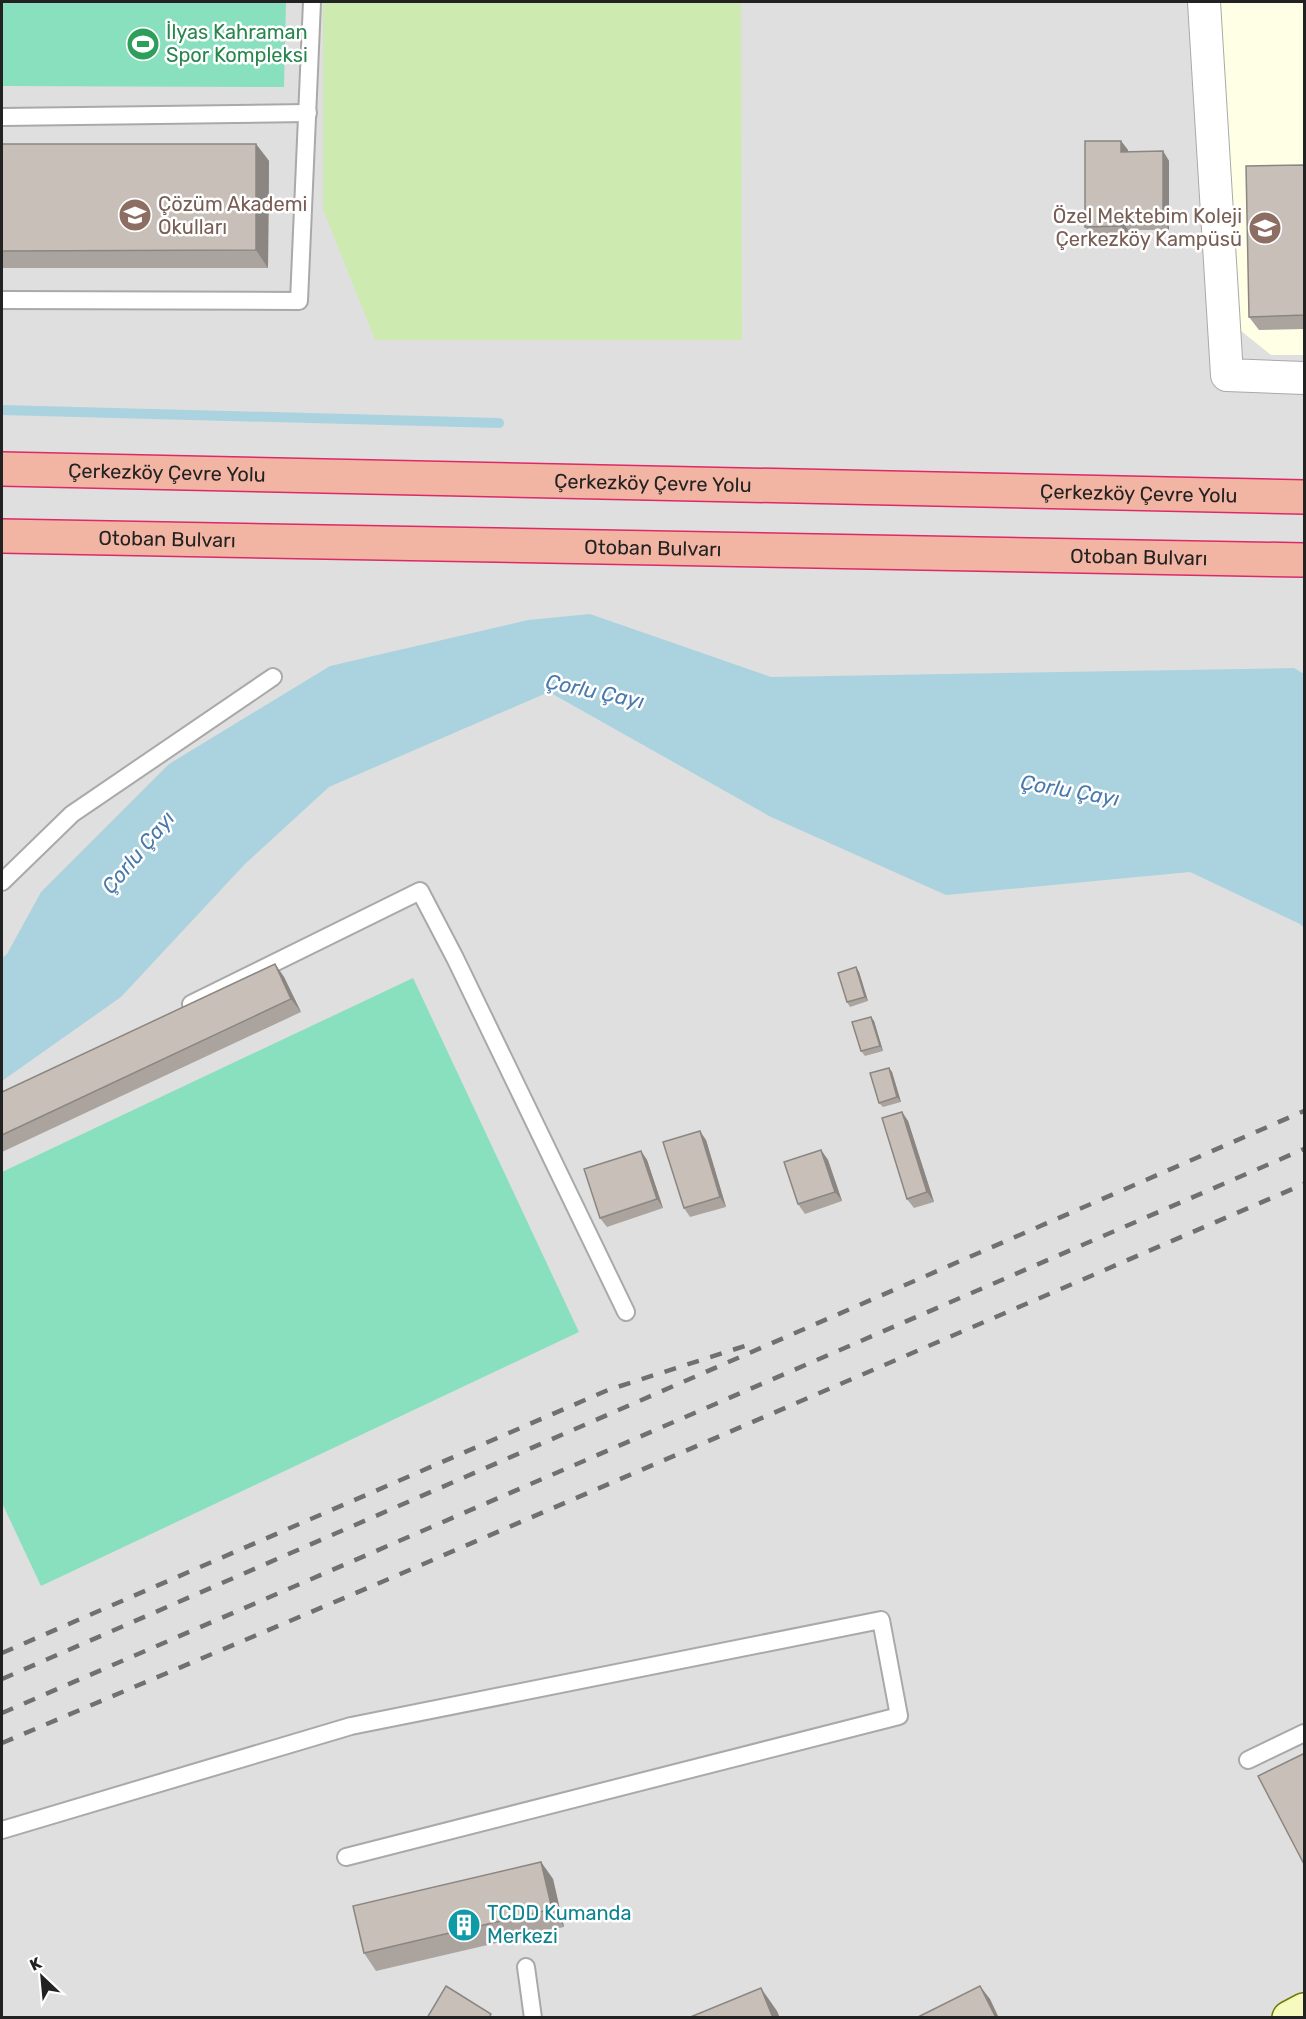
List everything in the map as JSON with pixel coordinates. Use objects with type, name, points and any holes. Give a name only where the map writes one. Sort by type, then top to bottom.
[{"type":"highway","name":"Çerkezköy Çevre Yolu","points":[[2,470],[1305,497]]},
{"type":"highway","name":"Otoban Bulvarı","points":[[2,536],[1305,560]]},
{"type":"main road","points":[[1288,2018],[1305,2010]]},
{"type":"street","points":[[1204,2],[1227,375],[1305,378]]},
{"type":"lane","points":[[2,300],[299,301],[312,2]]},
{"type":"lane","points":[[2,117],[308,113]]},
{"type":"lane","points":[[2,882],[72,814],[273,677]]},
{"type":"lane","points":[[173,1012],[420,891],[456,958],[626,1312]]},
{"type":"lane","points":[[2,1830],[351,1726],[882,1620],[899,1716],[346,1857]]},
{"type":"lane","points":[[1248,1760],[1305,1733]]},
{"type":"lane","points":[[526,1967],[533,2018]]},
{"type":"shaded area","points":[[2,2],[1304,2],[1304,2017],[2,2017]]},
{"type":"shaded area","name":"Özel Mektebim Koleji Çerkezköy Kampüsü","points":[[1217,2],[1304,2],[1304,355],[1271,355],[1230,322]]},
{"type":"green space","name":"İlyas Kahraman Spor Kompleksi","points":[[2,2],[286,2],[284,87],[2,86]]},
{"type":"green space","points":[[323,2],[741,2],[742,340],[375,340],[323,209]]},
{"type":"green space","points":[[413,978],[579,1332],[41,1586],[2,1503],[2,1172]]},
{"type":"water","name":"Çorlu Çayı","points":[[590,614],[771,677],[1294,668],[1304,674],[1304,928],[1300,924],[1190,872],[946,895],[771,817],[549,692],[329,787],[245,864],[121,997],[2,1081],[2,958],[7,954],[41,892],[169,764],[330,666],[528,620]]},
{"type":"building","points":[[1085,141],[1121,141],[1121,152],[1163,151],[1163,220],[1121,220],[1121,226],[1085,227]]},
{"type":"building","name":"Çözüm Akademi Okulları","points":[[2,144],[256,144],[256,250],[2,251]]},
{"type":"building","points":[[1305,165],[1305,315],[1249,317],[1246,166]]},
{"type":"building","points":[[275,964],[291,999],[2,1135],[2,1092]]},
{"type":"building","points":[[856,967],[865,997],[847,1002],[838,973]]},
{"type":"building","points":[[871,1017],[880,1046],[861,1051],[852,1022]]},
{"type":"building","points":[[889,1068],[897,1097],[879,1103],[870,1073]]},
{"type":"building","points":[[902,1112],[927,1192],[907,1199],[882,1118]]},
{"type":"building","points":[[700,1131],[720,1197],[684,1208],[663,1142]]},
{"type":"building","points":[[821,1150],[835,1192],[798,1204],[784,1162]]},
{"type":"building","points":[[641,1151],[657,1199],[600,1218],[584,1169]]},
{"type":"building","points":[[1305,1753],[1305,1866],[1258,1776]]},
{"type":"building","points":[[541,1862],[552,1909],[364,1953],[353,1906]]},
{"type":"building","points":[[446,1986],[491,2014],[489,2018],[427,2018]]},
{"type":"building","points":[[980,1986],[996,2018],[916,2018]]},
{"type":"building","points":[[761,1988],[773,2018],[688,2018]]},
{"type":"waterway","points":[[2,410],[499,423]]},
{"type":"railway","points":[[2,1679],[1304,1111]]},
{"type":"railway","points":[[2,1713],[1304,1149]]},
{"type":"railway","points":[[2,1743],[370,1587],[1304,1184]]},
{"type":"railway","points":[[2,1653],[608,1390],[754,1343]]},
{"type":"place","name":"İlyas Kahraman Spor Kompleksi","points":[[143,44]]},
{"type":"place","name":"Çözüm Akademi Okulları","points":[[135,215]]},
{"type":"place","name":"Özel Mektebim Koleji Çerkezköy Kampüsü","points":[[1265,228]]},
{"type":"place","name":"TCDD Kumanda Merkezi","points":[[464,1925]]}]
